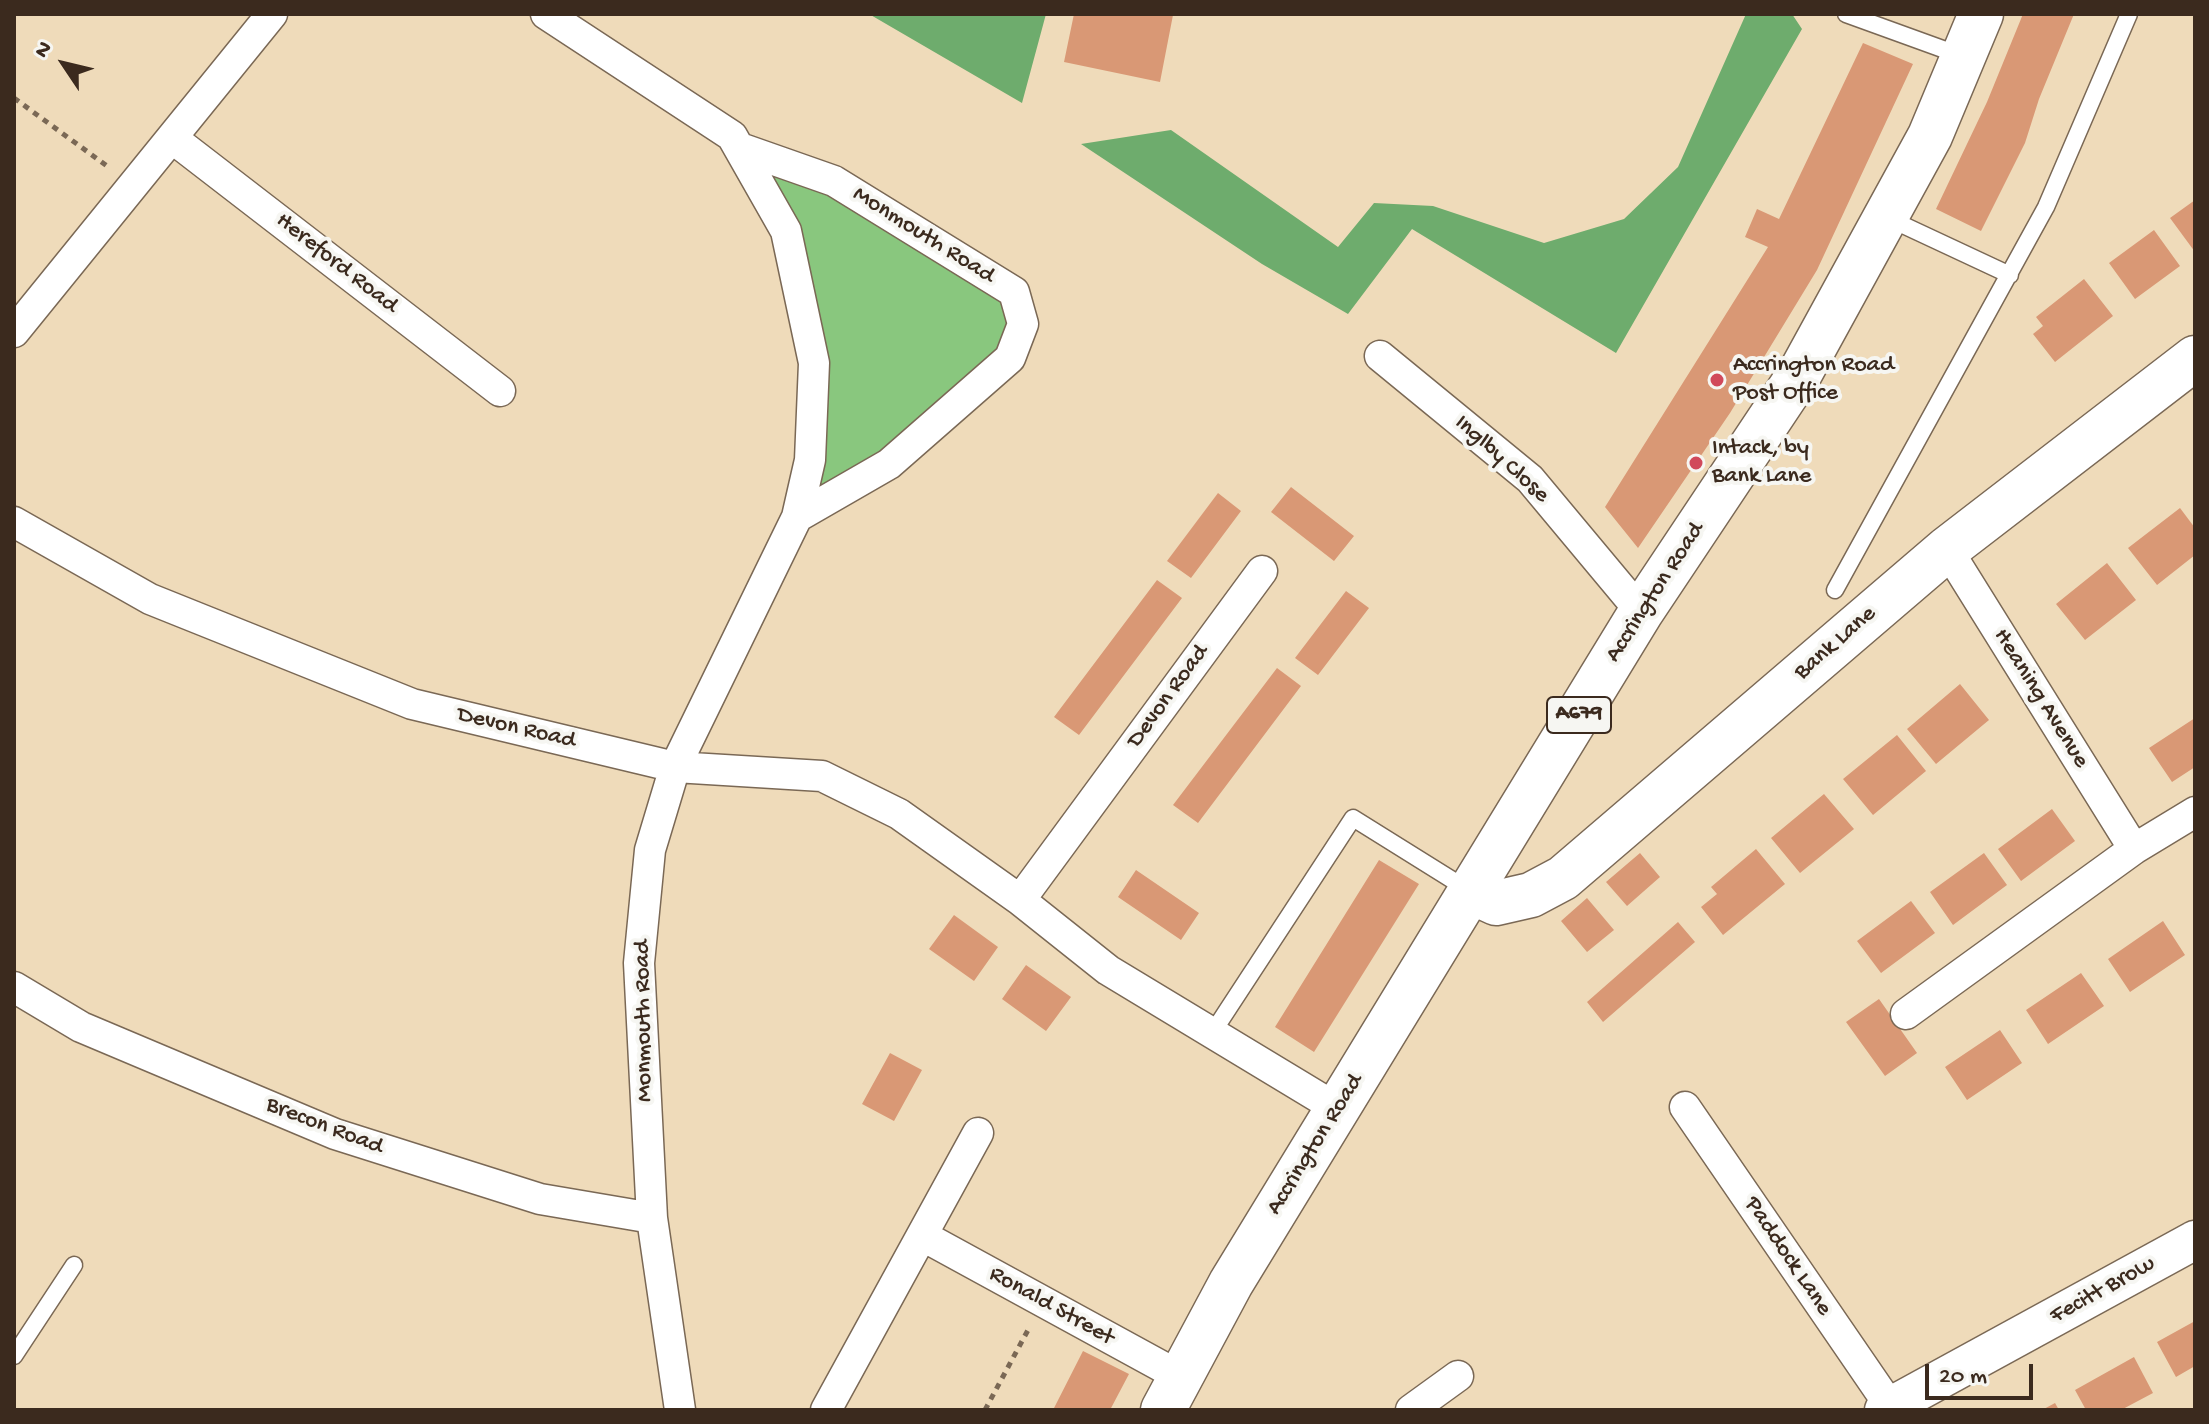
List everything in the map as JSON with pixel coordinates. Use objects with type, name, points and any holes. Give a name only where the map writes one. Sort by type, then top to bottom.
[{"type":"main road","name":"Accrington Road","points":[[1170,1401],[1231,1283],[1641,612],[1799,375],[1930,136],[1981,14]]},
{"type":"main road","name":"Bank Lane","points":[[1472,892],[1496,903],[1531,895],[1563,878],[1947,549],[2195,358]]},
{"type":"street","points":[[14,332],[272,14]]},
{"type":"street","name":"Monmouth Road","points":[[546,14],[732,136],[786,231],[814,363],[810,460],[797,517],[675,767],[650,850],[639,963],[652,1218],[680,1410]]},
{"type":"street","name":"Hereford Road","points":[[172,138],[500,391]]},
{"type":"street","name":"Monmouth Road","points":[[740,148],[834,181],[1014,292],[1023,324],[1010,358],[889,464],[797,517]]},
{"type":"street","name":"Inglby Close","points":[[1380,356],[1530,479],[1641,612]]},
{"type":"street","name":"Devon Road","points":[[14,522],[150,599],[412,704],[675,767],[822,776],[899,814],[1020,900],[1108,970],[1338,1109]]},
{"type":"street","name":"Heaning Avenue","points":[[1947,549],[2134,849]]},
{"type":"street","name":"Devon Road","points":[[1020,900],[1262,571]]},
{"type":"street","points":[[1906,1014],[2134,849],[2195,812]]},
{"type":"street","name":"Brecon Road","points":[[14,987],[81,1027],[335,1134],[540,1199],[652,1218]]},
{"type":"street","name":"Paddock Lane","points":[[1685,1107],[1887,1408]]},
{"type":"street","points":[[826,1410],[978,1133]]},
{"type":"street","name":"Ronald Street","points":[[923,1236],[1042,1302],[1170,1401]]},
{"type":"street","name":"Fecitt Brow","points":[[1887,1408],[2195,1240]]},
{"type":"street","points":[[1411,1410],[1458,1376]]},
{"type":"lane","points":[[1846,14],[1964,56]]},
{"type":"lane","points":[[1835,590],[2046,207],[2129,14]]},
{"type":"lane","points":[[1886,217],[2010,275]]},
{"type":"lane","points":[[1211,1035],[1353,818],[1472,892]]},
{"type":"lane","points":[[14,1356],[74,1265]]},
{"type":"path","points":[[14,98],[132,184]]},
{"type":"path","points":[[985,1410],[1042,1302]]},
{"type":"green space","points":[[869,14],[1046,14],[1022,103]]},
{"type":"green space","points":[[1746,14],[1792,14],[1802,29],[1616,353],[1412,229],[1348,314],[1262,264],[1081,144],[1171,130],[1338,247],[1374,203],[1433,206],[1544,243],[1624,219],[1678,167]]},
{"type":"green space","points":[[740,148],[1014,292],[1010,358],[797,517],[810,460],[786,231]]},
{"type":"building","points":[[1074,14],[1173,15],[1160,82],[1064,62]]},
{"type":"building","points":[[2023,14],[2074,14],[2039,99],[2025,143],[1981,231],[1936,209],[1987,102]]},
{"type":"building","points":[[1863,43],[1913,64],[1817,270],[1730,413],[1638,548],[1605,507],[1768,247],[1745,237],[1757,209],[1779,219]]},
{"type":"building","points":[[2195,200],[2195,252],[2170,218]]},
{"type":"building","points":[[2154,230],[2180,266],[2135,299],[2109,263]]},
{"type":"building","points":[[2084,279],[2113,316],[2055,362],[2033,334],[2043,326],[2036,317]]},
{"type":"building","points":[[1291,487],[1354,536],[1334,561],[1271,512]]},
{"type":"building","points":[[1218,493],[1241,511],[1191,578],[1167,561]]},
{"type":"building","points":[[2180,508],[2195,528],[2195,555],[2157,585],[2128,548]]},
{"type":"building","points":[[2107,563],[2136,600],[2085,640],[2056,604]]},
{"type":"building","points":[[1157,580],[1182,598],[1079,735],[1054,717]]},
{"type":"building","points":[[1346,591],[1369,608],[1318,675],[1295,658]]},
{"type":"building","points":[[1277,668],[1301,686],[1198,823],[1173,805]]},
{"type":"building","points":[[1960,684],[1989,720],[1936,764],[1907,729]]},
{"type":"building","points":[[2195,718],[2195,767],[2172,782],[2149,748]]},
{"type":"building","points":[[1897,735],[1926,771],[1873,815],[1843,779]]},
{"type":"building","points":[[1824,794],[1854,829],[1800,873],[1771,838]]},
{"type":"building","points":[[2052,809],[2075,841],[2021,881],[1998,849]]},
{"type":"building","points":[[1756,849],[1785,884],[1723,935],[1701,907],[1717,894],[1711,887]]},
{"type":"building","points":[[1640,853],[1660,877],[1627,906],[1606,882]]},
{"type":"building","points":[[1984,853],[2007,885],[1953,925],[1930,892]]},
{"type":"building","points":[[1379,860],[1419,884],[1314,1052],[1275,1027]]},
{"type":"building","points":[[1136,870],[1199,913],[1181,940],[1118,897]]},
{"type":"building","points":[[1587,898],[1614,930],[1587,952],[1561,921]]},
{"type":"building","points":[[1911,901],[1935,933],[1881,973],[1857,941]]},
{"type":"building","points":[[954,915],[998,947],[974,981],[929,949]]},
{"type":"building","points":[[2163,921],[2185,955],[2130,992],[2108,959]]},
{"type":"building","points":[[1678,922],[1695,942],[1603,1022],[1587,1002]]},
{"type":"building","points":[[1026,965],[1071,997],[1046,1031],[1002,999]]},
{"type":"building","points":[[2081,973],[2104,1006],[2048,1044],[2026,1010]]},
{"type":"building","points":[[1879,999],[1917,1053],[1885,1076],[1846,1022]]},
{"type":"building","points":[[2000,1030],[2022,1063],[1967,1100],[1945,1067]]},
{"type":"building","points":[[890,1053],[922,1070],[894,1121],[862,1104]]},
{"type":"building","points":[[2195,1321],[2195,1366],[2176,1377],[2157,1342]]},
{"type":"building","points":[[1083,1351],[1129,1374],[1110,1410],[1053,1410]]},
{"type":"building","points":[[2134,1357],[2153,1393],[2121,1410],[2086,1410],[2075,1390]]},
{"type":"building","points":[[2055,1403],[2059,1410],[2042,1410]]},
{"type":"place","name":"Accrington Road Post Office","points":[[1717,380]]},
{"type":"place","name":"Intack, by Bank Lane","points":[[1696,463]]}]
